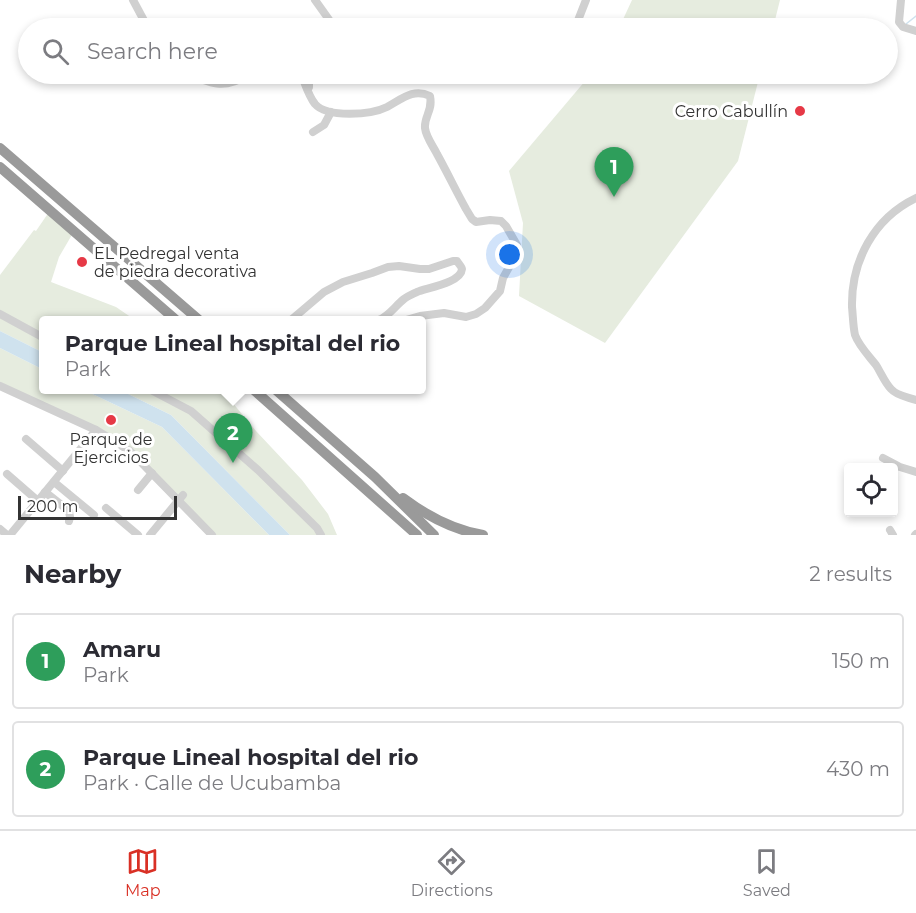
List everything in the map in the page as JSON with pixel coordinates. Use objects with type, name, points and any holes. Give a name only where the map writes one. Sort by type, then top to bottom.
[{"type":"highway","points":[[0,148],[193,316]]},
{"type":"highway","points":[[0,167],[170,316]]},
{"type":"highway","points":[[258,394],[417,535]]},
{"type":"highway","points":[[281,394],[375,477],[434,535]]},
{"type":"highway","points":[[375,477],[428,515],[462,531],[483,535]]},
{"type":"street","points":[[133,0],[143,18]]},
{"type":"street","points":[[315,0],[328,18]]},
{"type":"street","points":[[579,18],[586,0]]},
{"type":"street","points":[[901,0],[899,21],[903,27],[916,32]]},
{"type":"street","points":[[305,84],[316,106],[331,112],[349,114],[384,108],[406,95],[420,93],[430,96],[432,107],[425,128],[431,144],[466,209],[476,222],[501,221],[517,245],[517,253],[503,278],[500,291],[476,314],[466,317],[444,313],[420,316]]},
{"type":"street","points":[[309,84],[310,98]]},
{"type":"street","points":[[313,132],[324,125],[331,112]]},
{"type":"street","points":[[916,198],[888,216],[874,233],[856,270],[852,296],[853,323],[859,343],[878,367],[891,390],[916,400]]},
{"type":"street","points":[[297,316],[324,292],[342,282],[388,267],[420,269],[433,268],[453,261],[459,263],[461,272],[450,282],[415,293],[405,299],[388,316]]},
{"type":"street","points":[[0,314],[39,335]]},
{"type":"street","points":[[0,396],[3,387],[96,430],[130,451],[181,498],[212,535]]},
{"type":"street","points":[[159,394],[191,411],[258,470],[317,528],[321,535]]},
{"type":"street","points":[[0,529],[8,535],[96,430]]},
{"type":"street","points":[[26,439],[63,471]]},
{"type":"street","points":[[883,458],[916,472]]},
{"type":"street","points":[[138,490],[152,473]]},
{"type":"street","points":[[7,474],[38,501]]},
{"type":"street","points":[[54,482],[94,515]]},
{"type":"street","points":[[45,492],[69,511],[69,521]]},
{"type":"street","points":[[150,535],[181,498]]},
{"type":"street","points":[[106,508],[138,535]]},
{"type":"shaded area","points":[[632,0],[780,0],[776,18],[624,18]]},
{"type":"shaded area","points":[[583,84],[757,84],[738,161],[605,343],[519,296],[523,223],[509,171]]},
{"type":"shaded area","points":[[49,212],[73,233],[59,257],[51,282],[116,307],[129,316],[39,316],[39,350],[0,331],[0,275],[34,230],[36,231]]},
{"type":"shaded area","points":[[0,348],[39,368],[39,394],[92,394],[162,427],[269,535],[212,535],[130,451],[96,430],[0,382]]},
{"type":"shaded area","points":[[128,394],[225,394],[302,480],[328,514],[337,535],[290,535],[171,415]]},
{"type":"water","points":[[0,331],[39,350],[39,368],[0,348]]},
{"type":"water","points":[[92,394],[128,394],[171,415],[290,535],[269,535],[162,427]]},
{"type":"waterway","points":[[906,24],[916,16]]},
{"type":"place","name":"Cerro Cabullín","points":[[800,111]]},
{"type":"place","name":"Amaru","points":[[614,197]]},
{"type":"place","name":"EL Pedregal venta de piedra decorativa","points":[[82,262]]},
{"type":"place","name":"Parque de Ejercicios","points":[[111,420]]},
{"type":"place","name":"Parque Lineal hospital del rio","points":[[233,463]]}]
